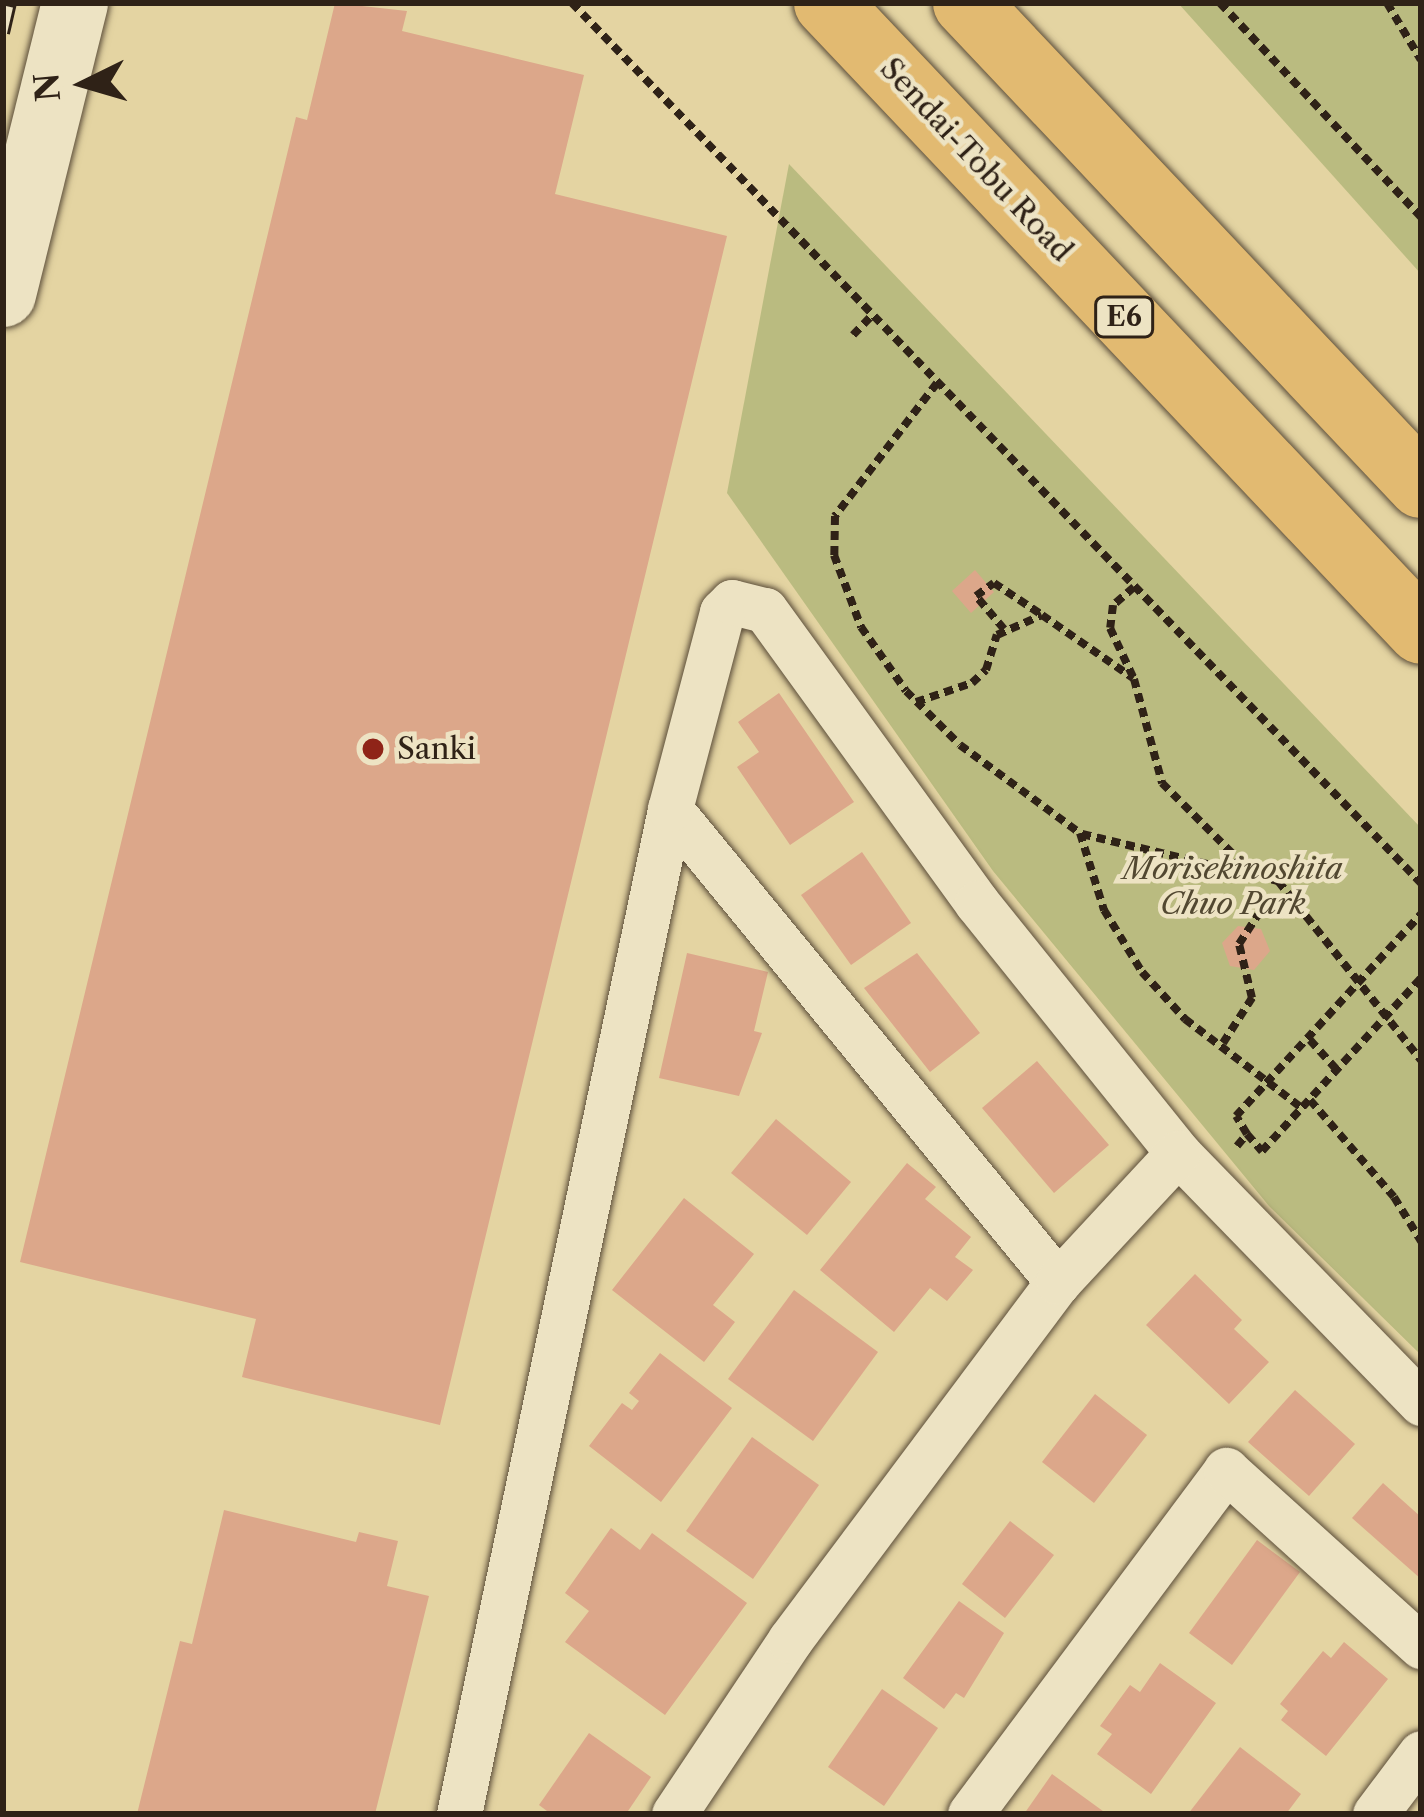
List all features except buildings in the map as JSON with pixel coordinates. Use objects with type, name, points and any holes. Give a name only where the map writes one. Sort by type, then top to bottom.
[{"type":"highway","name":"Sendai-Tobu Road","points":[[827,3],[1421,632]]},
{"type":"highway","points":[[966,3],[1421,485]]},
{"type":"main road","points":[[3,294],[75,3]]},
{"type":"street","points":[[459,1814],[670,809],[722,612],[732,602],[757,603],[977,903],[1192,1167],[1421,1403]]},
{"type":"street","points":[[670,809],[1058,1282]]},
{"type":"street","points":[[674,1814],[790,1640],[1058,1282],[1192,1167]]},
{"type":"street","points":[[970,1814],[1226,1470],[1421,1646]]},
{"type":"street","points":[[1375,1814],[1421,1753]]},
{"type":"path","points":[[572,3],[1421,883]]},
{"type":"path","points":[[1220,3],[1421,217]]},
{"type":"path","points":[[1387,3],[1421,60]]},
{"type":"path","points":[[854,334],[872,315]]},
{"type":"path","points":[[937,383],[835,517],[834,555],[861,627],[916,702],[960,745],[1080,833],[1278,881],[1383,1019],[1421,1060]]},
{"type":"path","points":[[1004,628],[976,596],[994,583],[1134,679]]},
{"type":"path","points":[[1134,587],[1113,605],[1110,628],[1134,679],[1162,783],[1254,875]]},
{"type":"path","points":[[916,702],[972,683],[1004,628],[1043,616]]},
{"type":"path","points":[[1080,833],[1104,910],[1142,972],[1185,1019],[1306,1104],[1394,1197],[1421,1241]]},
{"type":"path","points":[[1223,1043],[1252,998],[1239,944],[1258,915],[1290,896]]},
{"type":"path","points":[[1421,914],[1236,1116],[1262,1151],[1421,978]]},
{"type":"path","points":[[1310,1040],[1337,1070]]},
{"type":"path","points":[[1192,1167],[1247,1134]]},
{"type":"green space","points":[[1178,3],[1421,3],[1421,274]]},
{"type":"green space","name":"Morisekinoshita Chuo Park","points":[[789,164],[1421,828],[1421,1355],[1269,1206],[993,871],[727,493]]},
{"type":"railway","points":[[3,33],[10,3]]},
{"type":"place","name":"Sanki","points":[[373,749]]}]
